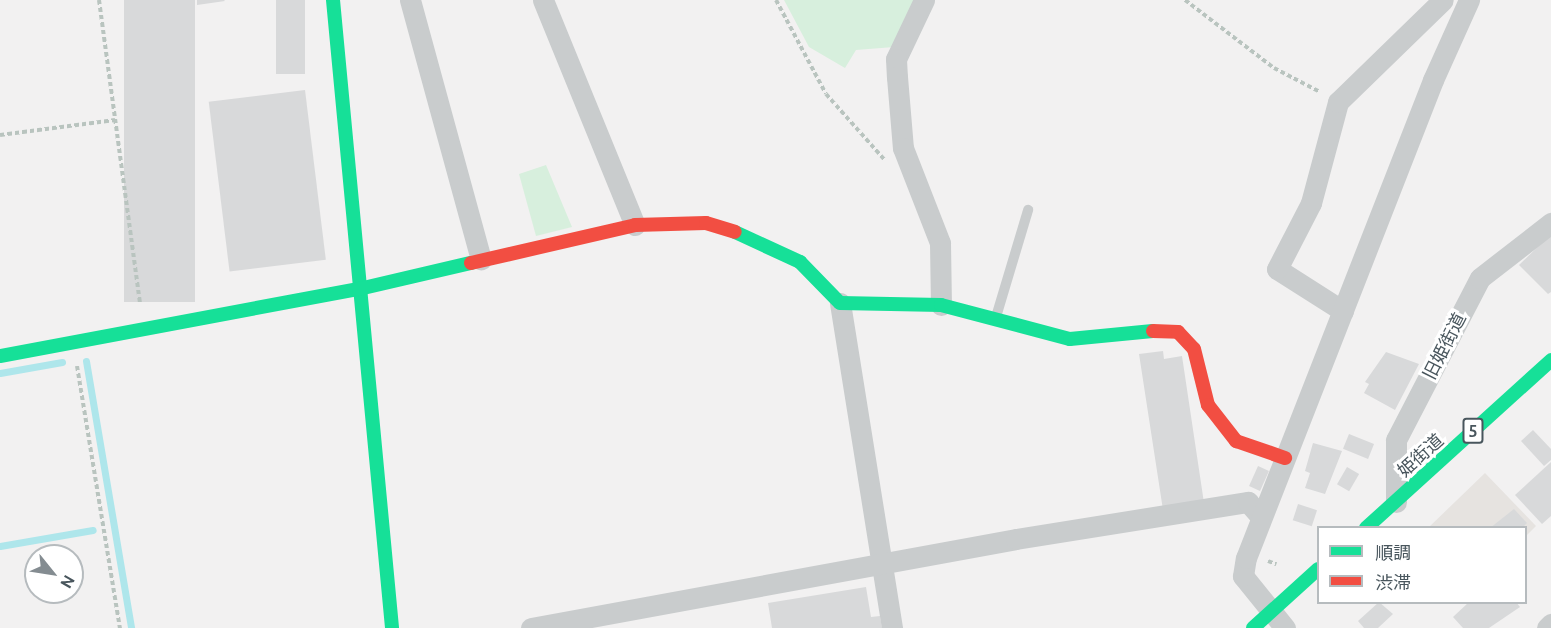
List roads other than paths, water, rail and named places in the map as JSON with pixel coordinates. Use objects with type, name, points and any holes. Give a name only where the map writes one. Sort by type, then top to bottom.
[{"type":"street","points":[[333,0],[392,628]]},
{"type":"street","points":[[410,0],[480,258]]},
{"type":"street","points":[[543,0],[635,225]]},
{"type":"street","points":[[924,0],[896,59],[903,148],[940,243],[941,305]]},
{"type":"street","points":[[1342,311],[1277,269],[1311,204],[1338,102],[1443,0]]},
{"type":"street","points":[[1285,628],[1243,576],[1261,517],[1469,0]]},
{"type":"street","name":"旧姫街道","points":[[1396,502],[1396,440],[1480,278],[1551,223]]},
{"type":"street","points":[[0,356],[359,289],[480,258],[635,225],[706,224],[752,237],[800,262],[840,303],[892,628]]},
{"type":"street","points":[[840,303],[941,305],[1071,339],[1133,331],[1178,332],[1194,349],[1208,405],[1236,441],[1285,458]]},
{"type":"street","name":"姫街道","points":[[1368,526],[1551,360]]},
{"type":"street","points":[[531,628],[881,566],[1016,539],[1248,502],[1261,517]]},
{"type":"street","points":[[1253,628],[1317,570]]},
{"type":"street","points":[[1547,628],[1551,624]]},
{"type":"lane","points":[[995,320],[1028,210]]},
{"type":"waterway","points":[[86,361],[131,628]]},
{"type":"waterway","points":[[0,373],[62,362]]},
{"type":"waterway","points":[[0,546],[93,530]]}]
